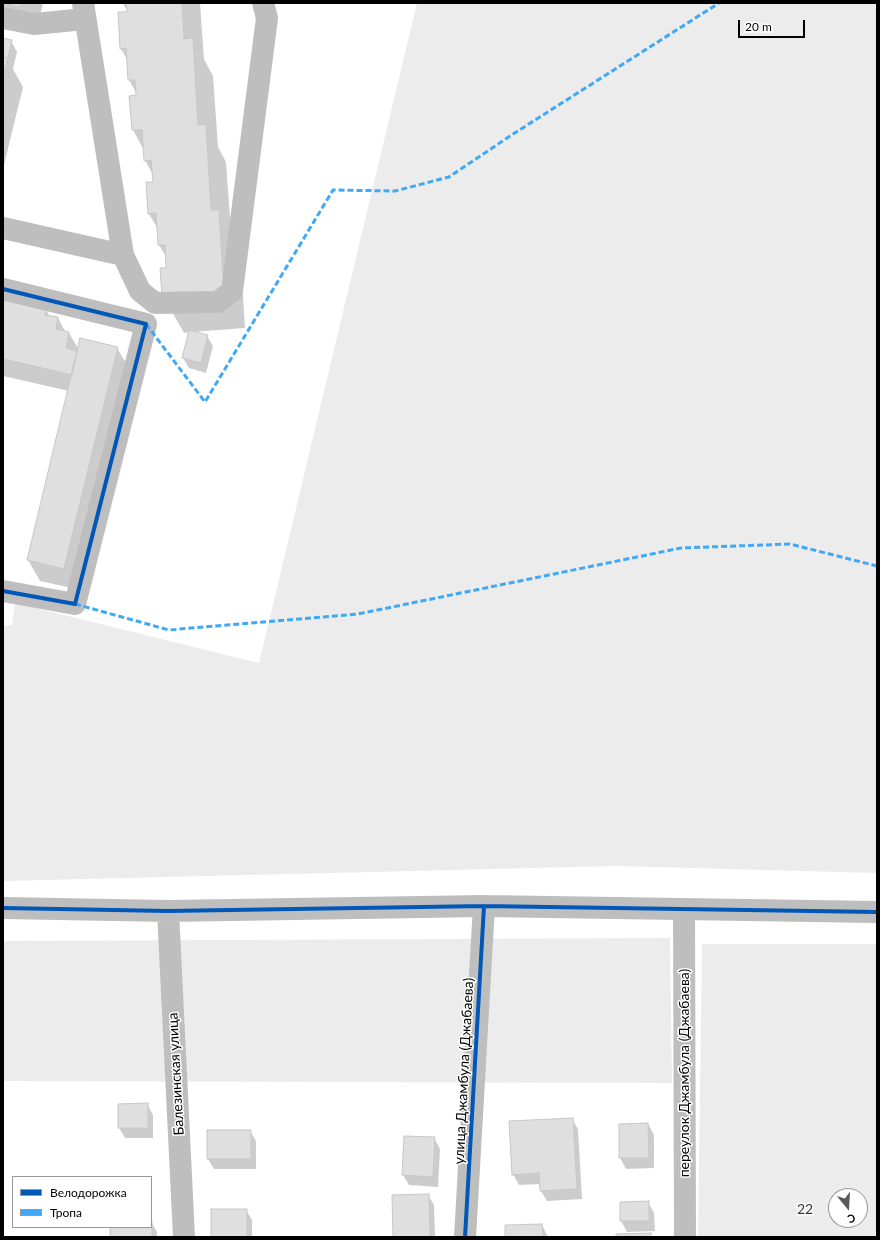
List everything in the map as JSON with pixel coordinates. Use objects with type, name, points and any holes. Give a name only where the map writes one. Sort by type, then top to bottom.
[{"type":"street","points":[[3,18],[34,24],[84,11],[123,255],[140,291],[155,303],[218,302],[232,291],[267,18],[263,3]]},
{"type":"street","points":[[3,228],[123,255]]},
{"type":"street","points":[[3,289],[146,324],[75,604],[3,591]]},
{"type":"street","points":[[3,908],[168,911],[484,906],[877,912]]},
{"type":"street","name":"улица Джамбула (Джабаева)","points":[[465,1237],[484,906]]},
{"type":"street","name":"переулок Джамбула (Джабаева)","points":[[684,909],[685,1237]]},
{"type":"street","name":"Балезинская улица","points":[[168,911],[184,1237]]},
{"type":"green space","points":[[417,3],[877,3],[877,873],[616,866],[3,881],[3,626],[12,625],[15,603],[259,663]]},
{"type":"green space","points":[[670,938],[672,1083],[3,1081],[3,941]]},
{"type":"green space","name":"22","points":[[702,944],[877,944],[877,1237],[698,1237]]},
{"type":"building","points":[[3,3],[21,3],[20,7]]},
{"type":"building","points":[[126,3],[182,3],[184,39],[193,38],[198,125],[206,124],[211,210],[219,210],[224,292],[162,296],[160,268],[166,268],[165,245],[158,245],[156,213],[148,214],[146,182],[153,182],[151,160],[144,161],[142,130],[132,130],[129,96],[136,95],[135,80],[128,80],[126,48],[120,49],[118,12],[127,12]]},
{"type":"building","points":[[3,38],[12,40],[8,58],[3,57]]},
{"type":"building","points":[[3,57],[8,58],[3,76]]},
{"type":"building","points":[[3,299],[47,309],[45,315],[58,317],[56,329],[69,332],[66,348],[77,351],[72,375],[3,359]]},
{"type":"building","points":[[189,330],[208,335],[201,363],[182,358]]},
{"type":"building","points":[[80,338],[118,347],[64,569],[27,560]]},
{"type":"building","points":[[148,1103],[148,1128],[118,1128],[118,1104]]},
{"type":"building","points":[[573,1118],[577,1189],[540,1191],[539,1173],[512,1175],[509,1121]]},
{"type":"building","points":[[648,1123],[649,1158],[619,1158],[619,1124]]},
{"type":"building","points":[[207,1130],[251,1130],[251,1159],[207,1159]]},
{"type":"building","points":[[404,1136],[435,1137],[433,1177],[402,1175]]},
{"type":"building","points":[[429,1194],[430,1237],[393,1237],[392,1195]]},
{"type":"building","points":[[649,1201],[649,1221],[620,1221],[620,1202]]},
{"type":"building","points":[[211,1209],[247,1209],[247,1237],[211,1237]]},
{"type":"building","points":[[542,1224],[543,1237],[505,1237],[505,1225]]},
{"type":"building","points":[[110,1228],[152,1228],[152,1237],[110,1237]]},
{"type":"building","points":[[651,1233],[651,1237],[616,1237],[616,1234]]},
{"type":"marked path","points":[[146,324],[205,402],[333,190],[395,191],[449,177],[510,136],[719,3]]},
{"type":"marked path","points":[[75,604],[169,630],[358,614],[681,548],[790,544],[877,566]]},
{"type":"cycle path","points":[[3,289],[146,324],[75,604],[3,591]]},
{"type":"cycle path","points":[[3,908],[168,911],[484,906],[877,912]]},
{"type":"cycle path","points":[[465,1237],[484,906]]}]
